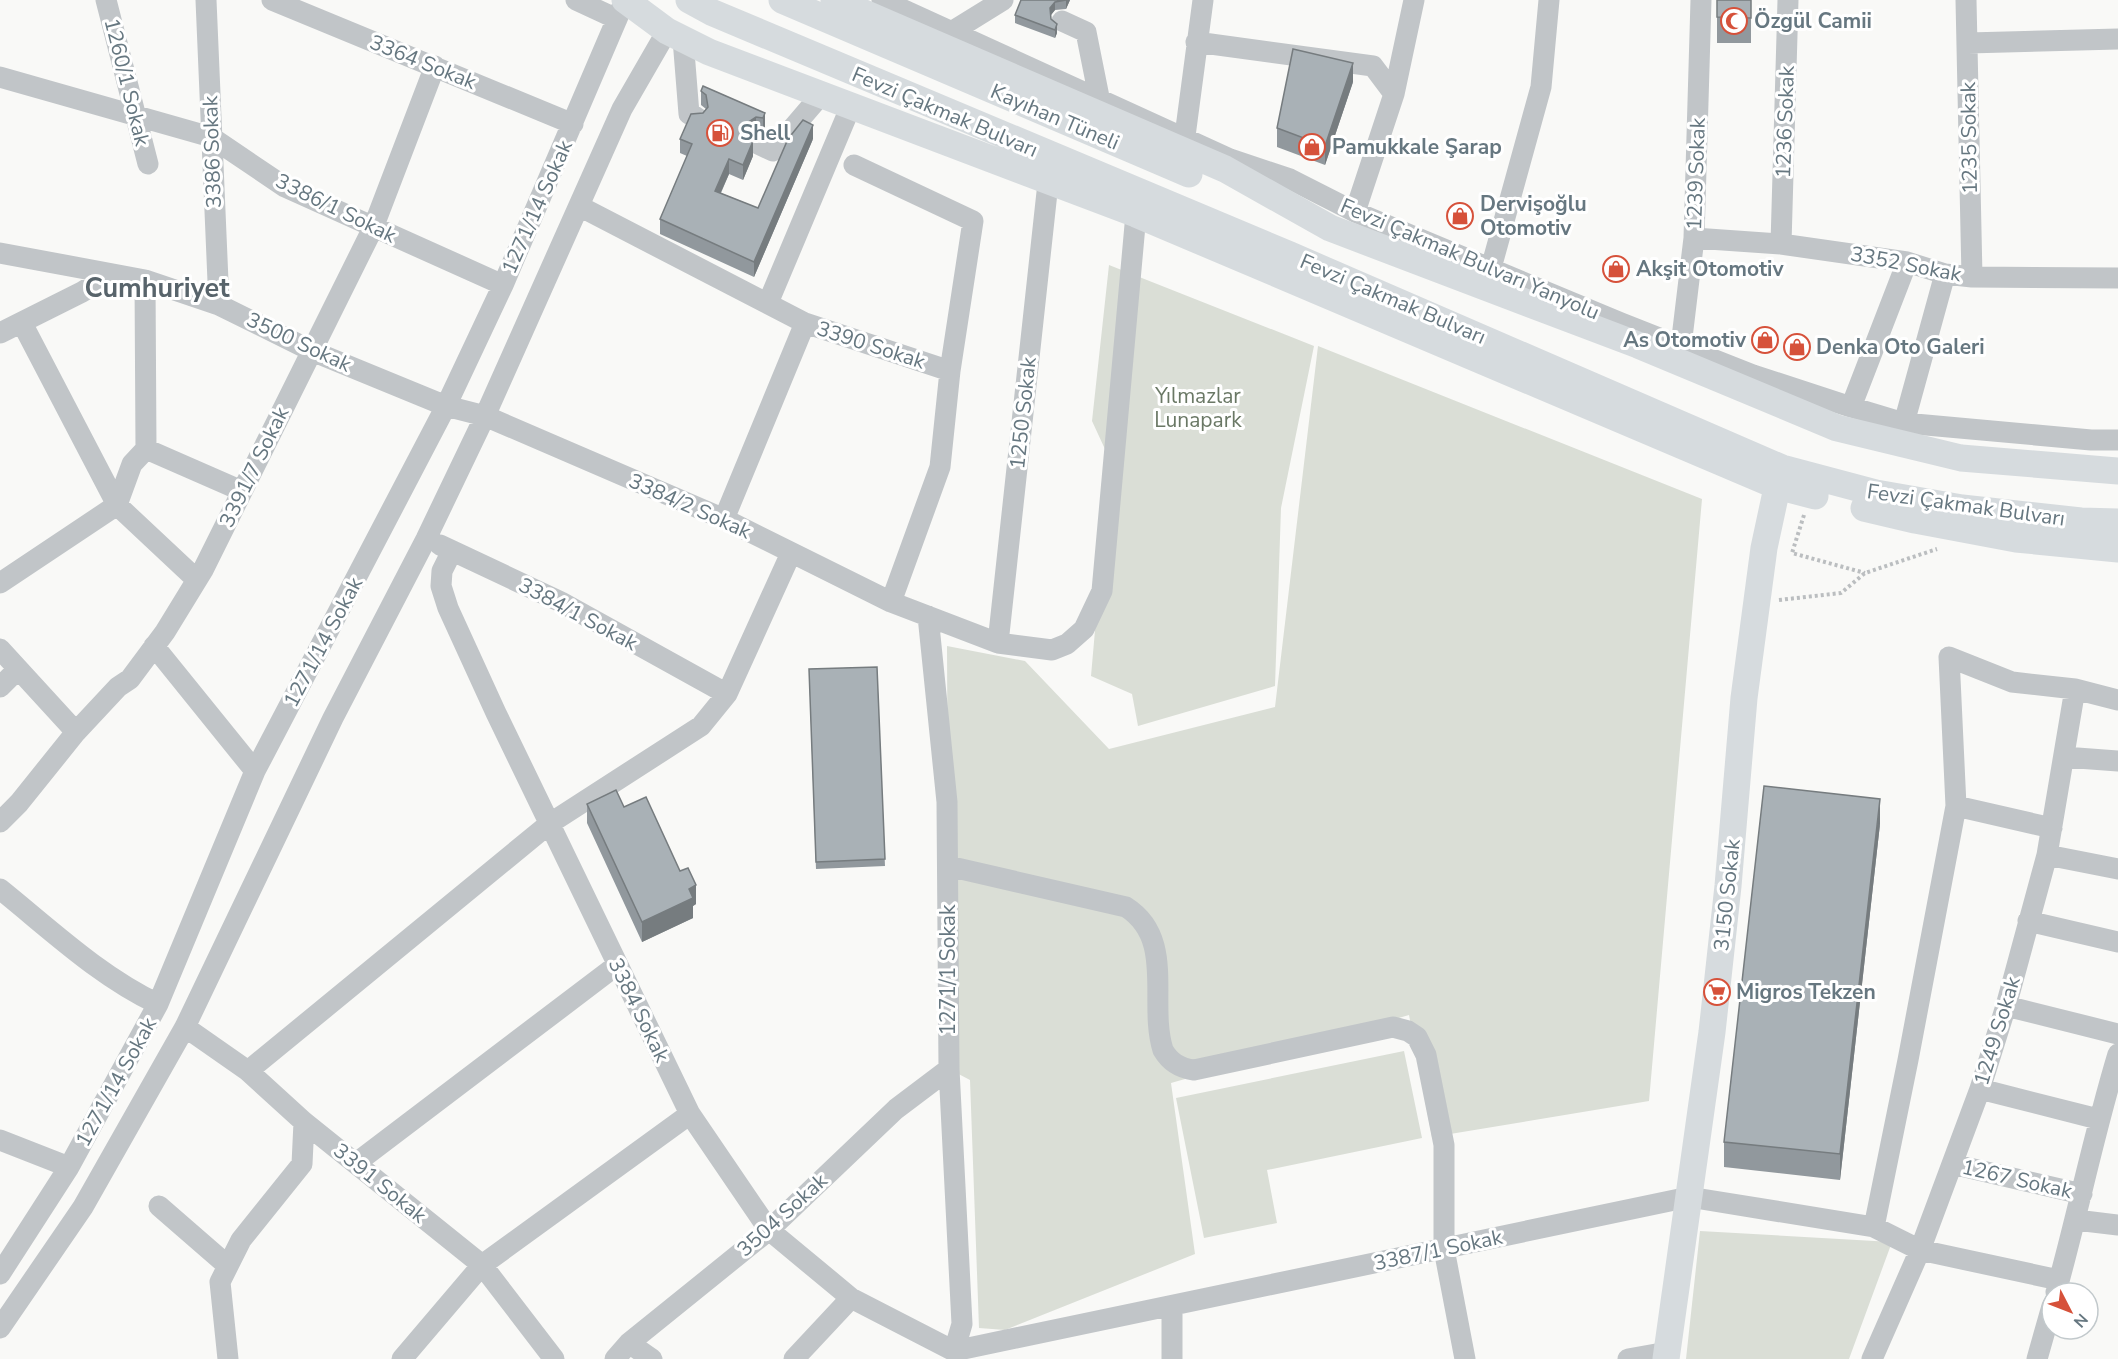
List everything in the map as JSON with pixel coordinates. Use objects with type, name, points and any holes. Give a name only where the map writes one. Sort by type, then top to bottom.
[{"type":"main road","name":"Fevzi Çakmak Bulvarı","points":[[689,0],[711,12],[868,80],[1290,255],[1779,477],[1962,508],[2081,521],[2118,522]]},
{"type":"main road","name":"Kayıhan Tüneli","points":[[782,0],[1228,190],[1330,228]]},
{"type":"main road","name":"Fevzi Çakmak Bulvarı","points":[[834,0],[1225,169],[1330,228],[1638,345],[1837,428],[1962,458],[2118,471]]},
{"type":"main road","points":[[622,7],[709,52],[850,108],[1136,214],[1779,477],[1915,520],[2016,539],[2118,549]]},
{"type":"main road","name":"3150 Sokak","points":[[1666,1355],[1712,1032],[1728,886],[1744,698],[1756,603],[1764,548],[1779,477]]},
{"type":"main road","points":[[1876,493],[1915,520]]},
{"type":"street","name":"1260/1 Sokak","points":[[106,0],[148,164]]},
{"type":"street","name":"3386 Sokak","points":[[206,0],[219,305]]},
{"type":"street","name":"3364 Sokak","points":[[272,0],[573,124]]},
{"type":"street","points":[[576,0],[622,7]]},
{"type":"street","name":"Fevzi Çakmak Bulvarı Yanyolu","points":[[882,0],[930,9],[953,31],[1185,136],[1230,159],[1290,179],[1355,212],[1753,375],[1904,423],[2091,440],[2118,440]]},
{"type":"street","points":[[1185,136],[1203,0]]},
{"type":"street","points":[[1355,212],[1394,94],[1414,0]]},
{"type":"street","points":[[1491,268],[1541,87],[1549,0]]},
{"type":"street","name":"1239 Sokak","points":[[1680,346],[1694,238],[1701,0]]},
{"type":"street","name":"1236 Sokak","points":[[1781,244],[1788,0]]},
{"type":"street","name":"1235 Sokak","points":[[1966,0],[1972,277]]},
{"type":"street","points":[[953,31],[1014,1]]},
{"type":"street","name":"1271/14 Sokak","points":[[0,1274],[69,1167],[158,1004],[255,771],[446,406],[503,285],[622,7]]},
{"type":"street","points":[[1062,21],[1086,32],[1099,97]]},
{"type":"street","points":[[675,35],[689,114],[696,117]]},
{"type":"street","points":[[0,1328],[83,1207],[185,1027],[333,718],[426,539],[485,416],[622,109],[675,35]]},
{"type":"street","points":[[1968,43],[2118,39]]},
{"type":"street","points":[[1196,42],[1374,66],[1394,94]]},
{"type":"street","name":"3391/7 Sokak","points":[[0,822],[19,803],[76,732],[118,687],[130,679],[197,580],[373,228],[435,66]]},
{"type":"street","name":"3386/1 Sokak","points":[[0,77],[211,137],[285,188],[503,285]]},
{"type":"street","points":[[758,144],[773,151],[820,96]]},
{"type":"street","points":[[768,303],[850,108]]},
{"type":"street","points":[[854,165],[973,221],[950,371]]},
{"type":"street","name":"1250 Sokak","points":[[998,643],[1048,183]]},
{"type":"street","name":"3390 Sokak","points":[[579,206],[805,323],[950,371],[940,467],[891,602]]},
{"type":"street","name":"3384/2 Sokak","points":[[485,416],[724,519],[891,602],[998,643],[1052,650],[1067,644],[1084,629],[1102,591],[1136,214]]},
{"type":"street","name":"3352 Sokak","points":[[1694,238],[1781,244],[1907,262],[1946,274],[1972,277],[2118,279]]},
{"type":"street","name":"3500 Sokak","points":[[0,253],[145,280],[219,305],[312,351],[446,406],[485,416]]},
{"type":"street","points":[[1851,407],[1907,262]]},
{"type":"street","points":[[0,333],[111,274]]},
{"type":"street","points":[[1904,423],[1946,274]]},
{"type":"street","points":[[0,583],[117,505],[132,464],[146,449],[145,280]]},
{"type":"street","points":[[22,323],[117,505],[197,580]]},
{"type":"street","points":[[724,519],[805,323]]},
{"type":"street","points":[[146,449],[242,491]]},
{"type":"street","name":"3384/1 Sokak","points":[[426,539],[561,602],[727,694]]},
{"type":"street","name":"3384 Sokak","points":[[452,551],[442,571],[441,586],[448,608],[549,824],[690,1114],[769,1230],[851,1298],[954,1356]]},
{"type":"street","points":[[248,1071],[549,824],[701,726],[727,694],[791,553]]},
{"type":"street","name":"1271/1 Sokak","points":[[928,616],[947,802],[949,1069],[962,1324],[954,1356]]},
{"type":"street","points":[[154,646],[255,771]]},
{"type":"street","points":[[1,652],[76,732]]},
{"type":"street","points":[[1874,1227],[1956,806],[1949,657],[2012,682],[2075,688],[2118,700]]},
{"type":"street","points":[[0,687],[17,670]]},
{"type":"street","name":"1249 Sokak","points":[[1872,1359],[1920,1250],[1980,1089],[2006,1006],[2048,855],[2075,688]]},
{"type":"street","points":[[2064,757],[2118,761]]},
{"type":"street","points":[[1956,806],[2052,828]]},
{"type":"street","points":[[2048,855],[2118,868]]},
{"type":"street","points":[[948,866],[1126,907],[1137,914],[1146,923],[1154,940],[1162,1050],[1172,1062],[1186,1069],[1194,1070],[1393,1027],[1408,1031],[1417,1037],[1426,1055],[1443,1145],[1444,1249],[1465,1359]]},
{"type":"street","points":[[0,889],[99,969],[130,990],[158,1004]]},
{"type":"street","points":[[2028,921],[2118,942]]},
{"type":"street","points":[[356,1163],[617,965]]},
{"type":"street","points":[[2006,1006],[2118,1034]]},
{"type":"street","name":"3391 Sokak","points":[[185,1027],[248,1071],[304,1122],[482,1265],[548,1359]]},
{"type":"street","points":[[2060,1281],[2076,1220],[2098,1119],[2118,1054]]},
{"type":"street","name":"3504 Sokak","points":[[615,1359],[629,1342],[769,1230],[896,1109],[949,1069]]},
{"type":"street","points":[[1980,1089],[2098,1119]]},
{"type":"street","points":[[402,1359],[482,1265],[690,1114]]},
{"type":"street","points":[[228,1359],[220,1282],[241,1240],[302,1164],[304,1122]]},
{"type":"street","points":[[0,1140],[69,1167]]},
{"type":"street","name":"1267 Sokak","points":[[1952,1164],[2082,1194]]},
{"type":"street","name":"3387/1 Sokak","points":[[954,1356],[1689,1197],[1874,1227],[1920,1250],[2040,1282]]},
{"type":"street","points":[[159,1206],[228,1266]]},
{"type":"street","points":[[2076,1220],[2118,1225]]},
{"type":"street","points":[[794,1359],[851,1298]]},
{"type":"street","points":[[1172,1307],[1172,1359]]},
{"type":"street","points":[[2037,1359],[2042,1341]]},
{"type":"street","points":[[629,1342],[652,1359]]},
{"type":"street","points":[[1628,1359],[1666,1355]]},
{"type":"path","points":[[1756,603],[1841,593],[1865,573],[1941,548]]},
{"type":"green space","name":"Yılmazlar Lunapark","points":[[1109,265],[1314,346],[1281,508],[1275,686],[1138,726],[1132,694],[1091,676],[1110,460],[1092,421]]},
{"type":"green space","points":[[1318,346],[1702,499],[1649,1101],[1432,1137],[1409,1015],[1171,1083],[1195,1254],[1005,1330],[979,1328],[970,1080],[949,1069],[947,646],[1025,661],[1109,749],[1275,707]]},
{"type":"green space","points":[[1404,1051],[1422,1138],[1267,1170],[1277,1223],[1204,1238],[1176,1098]]},
{"type":"green space","points":[[1700,1231],[1892,1242],[1849,1359],[1686,1359]]},
{"type":"building","points":[[1021,0],[1066,0],[1055,2],[1050,8],[1051,19],[1057,24],[1055,30],[1015,15]]},
{"type":"building","points":[[1717,0],[1751,0],[1751,18],[1717,17]]},
{"type":"building","points":[[1293,49],[1353,63],[1325,146],[1277,128]]},
{"type":"building","points":[[703,86],[765,113],[763,118],[756,117],[747,123],[745,131],[753,141],[743,165],[729,159],[715,191],[758,208],[788,139],[803,120],[813,125],[754,262],[660,219],[692,144],[680,139],[691,114],[703,113],[708,107],[706,95],[701,91]]},
{"type":"building","points":[[877,667],[885,859],[816,862],[809,669]]},
{"type":"building","points":[[1764,786],[1880,799],[1840,1154],[1724,1142]]},
{"type":"building","points":[[616,790],[624,807],[646,797],[680,871],[688,868],[696,885],[689,889],[693,898],[642,922],[587,804]]},
{"type":"place","name":"Özgül Camii","points":[[1734,21]]},
{"type":"place","name":"Shell","points":[[720,133]]},
{"type":"place","name":"Pamukkale Şarap","points":[[1312,147]]},
{"type":"place","name":"Dervişoğlu Otomotiv","points":[[1460,216]]},
{"type":"place","name":"Akşit Otomotiv","points":[[1616,269]]},
{"type":"place","name":"As Otomotiv","points":[[1765,340]]},
{"type":"place","name":"Denka Oto Galeri","points":[[1797,347]]},
{"type":"place","name":"Migros Tekzen","points":[[1717,992]]},
{"type":"district","name":"Cumhuriyet","points":[[157,288]]}]
